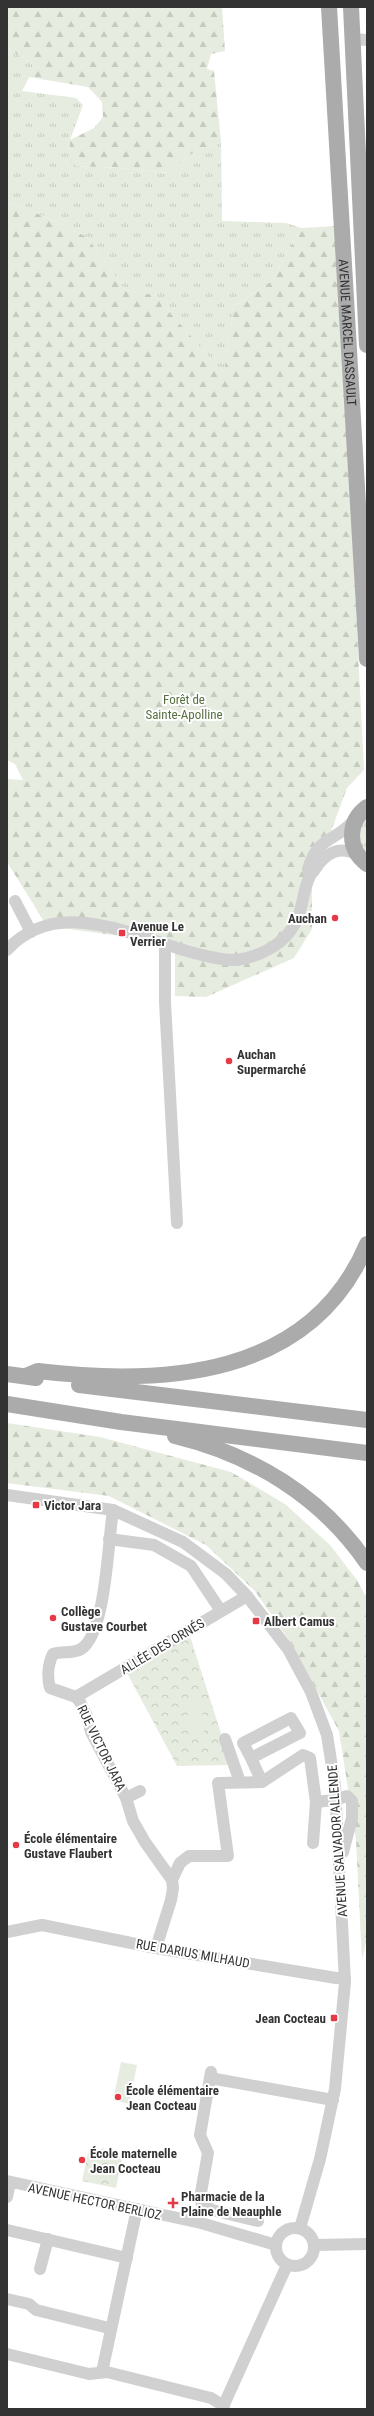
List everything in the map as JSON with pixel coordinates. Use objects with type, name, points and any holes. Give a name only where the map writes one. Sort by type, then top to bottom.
[{"type":"main road","name":"AVENUE MARCEL DASSAULT","points":[[329,7],[367,659]]},
{"type":"main road","name":"AVENUE MARCEL DASSAULT","points":[[350,7],[360,40],[367,345]]},
{"type":"main road","points":[[362,860],[352,835],[364,810]]},
{"type":"main road","points":[[26,1376],[38,1371],[127,1378],[166,1376],[203,1370],[237,1362],[269,1349],[306,1326],[336,1297],[367,1244]]},
{"type":"main road","points":[[7,1374],[102,1388],[367,1420]]},
{"type":"main road","points":[[7,1404],[121,1422],[367,1453]]},
{"type":"main road","points":[[121,1422],[226,1451],[260,1467],[291,1485],[313,1502],[352,1542],[367,1563]]},
{"type":"street","points":[[310,874],[308,869],[315,851],[328,838],[349,826],[364,810]]},
{"type":"street","points":[[7,950],[21,937],[45,926],[76,922],[108,927],[224,960],[235,960],[259,954],[270,949],[291,930],[302,911],[310,874],[323,857],[332,852],[346,850],[362,860]]},
{"type":"street","points":[[15,901],[31,932]]},
{"type":"street","points":[[165,944],[165,1002],[177,1223]]},
{"type":"street","name":"AVENUE SALVADOR ALLENDE","points":[[7,1495],[113,1510],[183,1542],[226,1574],[247,1596],[288,1649],[311,1692],[327,1735],[335,1786],[334,1800],[340,1863],[345,1978],[333,2100],[320,2159],[300,2228]]},
{"type":"street","name":"RUE VICTOR JARA","points":[[113,1510],[100,1612],[95,1632],[80,1649],[54,1654],[50,1660],[48,1681],[50,1688],[76,1697],[88,1706],[91,1732],[126,1798],[133,1821],[145,1842],[172,1880]]},
{"type":"street","points":[[109,1539],[154,1545],[191,1566],[221,1611]]},
{"type":"street","name":"ALLÉE DES ORNÉS","points":[[76,1697],[247,1596]]},
{"type":"street","points":[[225,1739],[240,1782]]},
{"type":"street","points":[[156,1948],[171,1900],[173,1888],[172,1880],[180,1862],[189,1856],[228,1856],[218,1783],[262,1782],[303,1755],[310,1758],[316,1802],[313,1843]]},
{"type":"street","points":[[251,1758],[262,1782]]},
{"type":"street","points":[[126,1798],[140,1791]]},
{"type":"street","points":[[316,1802],[334,1800],[347,1796],[352,1801],[352,1818],[340,1863]]},
{"type":"street","name":"RUE DARIUS MILHAUD","points":[[7,1932],[42,1925],[156,1948],[336,1978],[345,1978]]},
{"type":"street","points":[[197,2222],[202,2204],[200,2198],[208,2153],[200,2135],[211,2075],[333,2100]]},
{"type":"street","points":[[7,2197],[9,2182]]},
{"type":"street","name":"AVENUE HECTOR BERLIOZ","points":[[9,2182],[197,2222],[276,2245]]},
{"type":"street","points":[[202,2204],[212,2210],[253,2220],[246,2236]]},
{"type":"street","points":[[102,2372],[138,2209]]},
{"type":"street","points":[[300,2228],[311,2236],[315,2245],[312,2257],[304,2265],[292,2267],[287,2265],[278,2257],[276,2245],[284,2231],[300,2228]]},
{"type":"street","points":[[7,2230],[127,2258]]},
{"type":"street","points":[[40,2270],[48,2240]]},
{"type":"street","points":[[315,2245],[367,2244]]},
{"type":"street","points":[[7,2354],[89,2374],[107,2372],[211,2398],[223,2407],[287,2265]]},
{"type":"street","points":[[7,2298],[29,2304],[36,2310],[109,2328]]},
{"type":"green space","points":[[7,7],[222,7],[225,51],[211,54],[207,69],[214,71],[221,142],[194,152],[167,173],[121,168],[76,166],[70,161],[70,140],[94,128],[103,117],[102,102],[88,87],[29,77],[35,66],[7,48]]},
{"type":"green space","points":[[7,48],[35,66],[22,91],[76,98],[83,105],[70,140],[76,166],[121,168],[167,173],[194,152],[221,142],[222,221],[286,223],[301,228],[272,281],[234,306],[224,374],[154,295],[125,290],[87,237],[44,216],[7,203]]},
{"type":"green space","name":"Forêt de Sainte-Apolline","points":[[7,203],[44,216],[87,237],[125,290],[154,295],[224,373],[234,306],[272,281],[301,228],[337,226],[364,770],[347,788],[312,882],[312,929],[294,958],[206,997],[175,996],[175,945],[164,942],[47,926],[7,862],[7,779],[23,780],[15,764],[7,760]]},
{"type":"green space","points":[[367,812],[367,858],[355,839]]},
{"type":"green space","points":[[7,1423],[100,1437],[231,1472],[285,1504],[330,1545],[357,1580],[367,1599],[367,1938],[362,1960],[356,1840],[339,1731],[291,1643],[255,1591],[206,1545],[109,1496],[7,1483]]},
{"type":"green space","points":[[189,1633],[231,1765],[177,1766],[127,1673]]},
{"type":"green space","points":[[200,1702],[202,1706],[204,1733],[192,1736],[189,1733],[187,1706]]},
{"type":"green space","points":[[121,2062],[137,2065],[129,2104],[113,2100]]},
{"type":"green space","points":[[102,2148],[123,2154],[116,2188],[82,2181],[88,2153],[96,2154]]},
{"type":"place","name":"Auchan","points":[[335,918]]},
{"type":"place","name":"Avenue Le Verrier","points":[[122,933]]},
{"type":"place","name":"Auchan Supermarché","points":[[229,1061]]},
{"type":"place","name":"Victor Jara","points":[[36,1505]]},
{"type":"place","name":"Collège Gustave Courbet","points":[[53,1618]]},
{"type":"place","name":"Albert Camus","points":[[256,1621]]},
{"type":"place","name":"École élémentaire Gustave Flaubert","points":[[16,1845]]},
{"type":"place","name":"Jean Cocteau","points":[[334,2018]]},
{"type":"place","name":"École élémentaire Jean Cocteau","points":[[118,2097]]},
{"type":"place","name":"École maternelle Jean Cocteau","points":[[82,2160]]},
{"type":"place","name":"Pharmacie de la Plaine de Neauphle","points":[[173,2203]]}]
